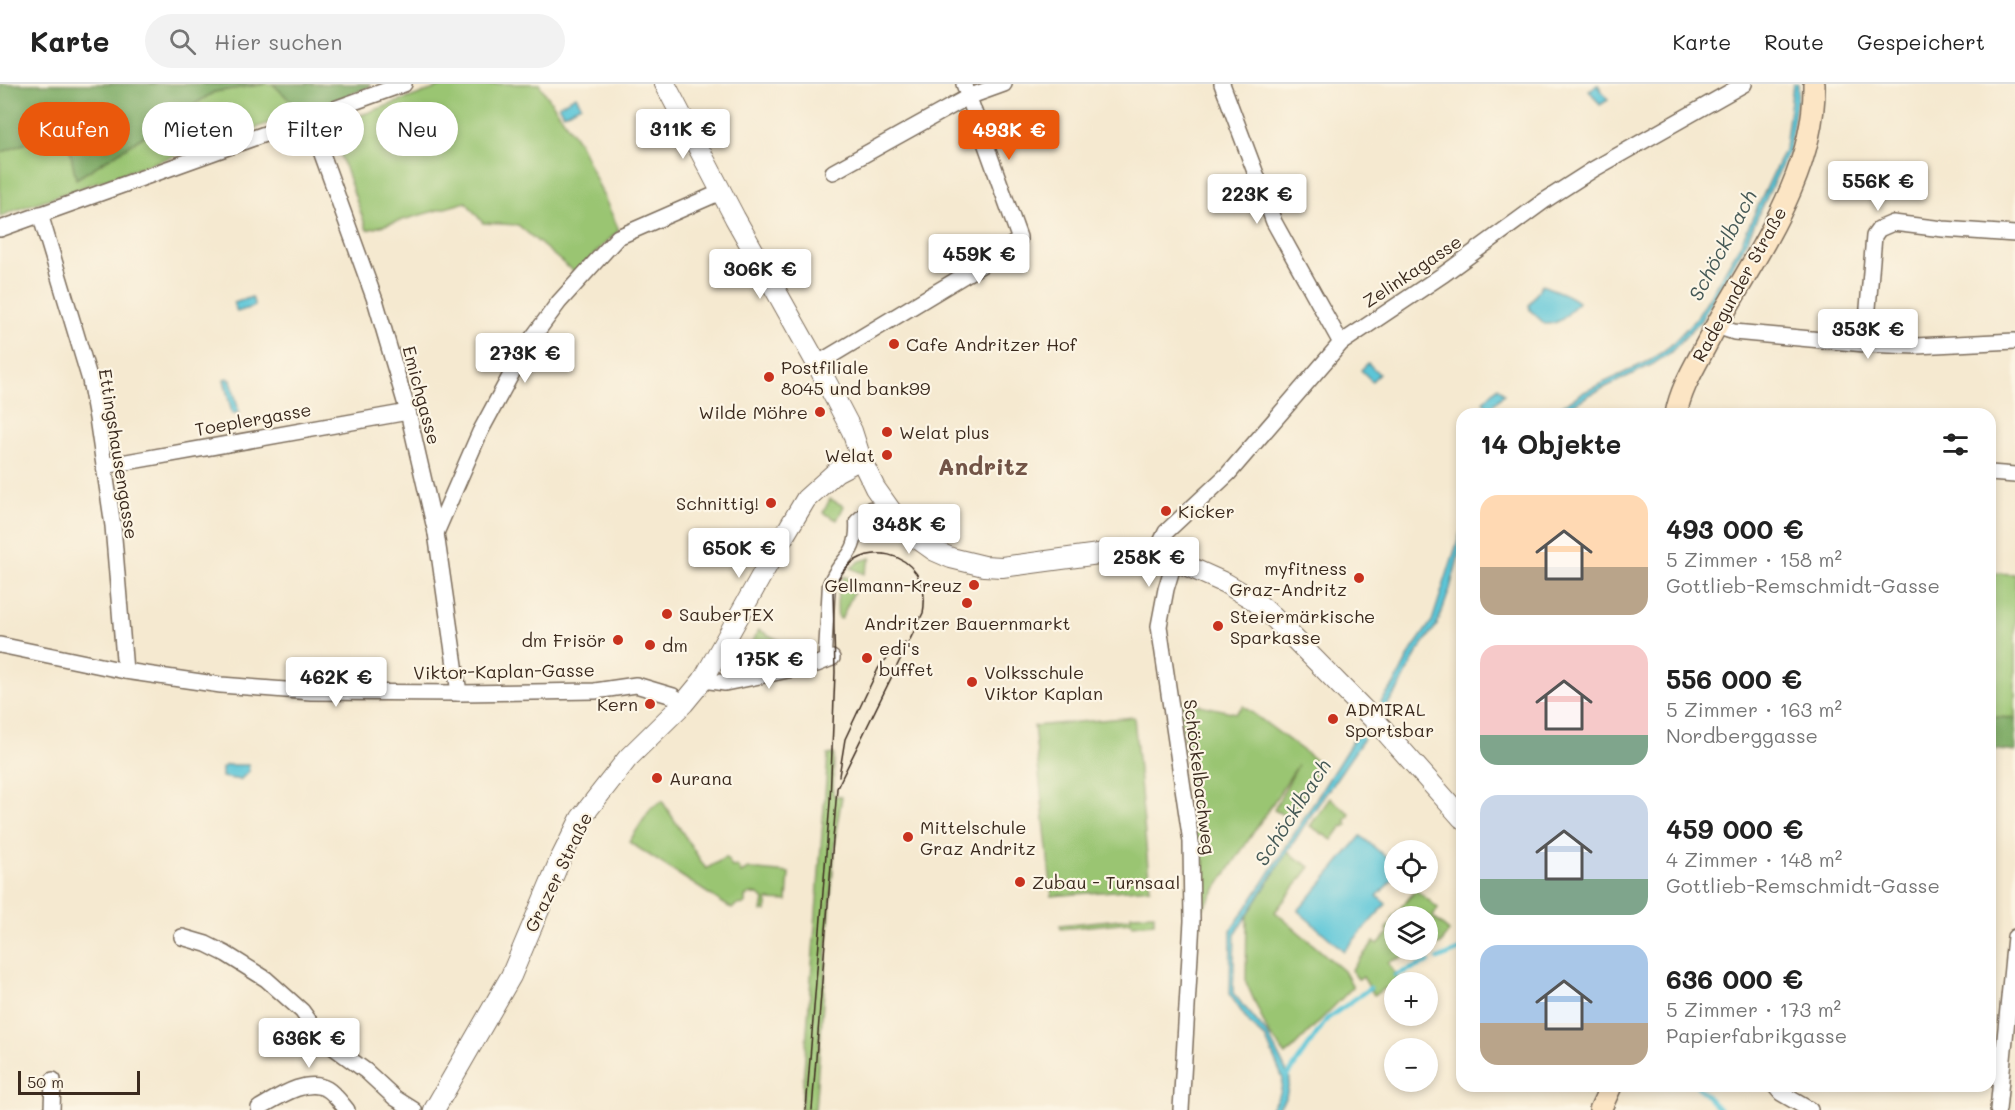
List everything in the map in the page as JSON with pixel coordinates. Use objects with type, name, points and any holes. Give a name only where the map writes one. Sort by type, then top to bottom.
[{"type":"main road","name":"Radegunder Straße","points":[[1677,408],[1693,368],[1774,226],[1799,167],[1809,132],[1814,84]]},
{"type":"main road","points":[[1600,1110],[1608,1092]]},
{"type":"street","points":[[354,102],[404,84]]},
{"type":"street","points":[[665,84],[721,192],[852,430],[861,459],[882,499],[904,529],[935,551],[964,563],[1002,567],[1110,552],[1143,550],[1156,552],[1225,584],[1254,600],[1272,616],[1383,729],[1456,811]]},
{"type":"street","points":[[833,172],[966,90],[1004,84]]},
{"type":"street","points":[[1222,84],[1274,222],[1341,343]]},
{"type":"street","name":"Zelinkagasse","points":[[1156,552],[1166,532],[1228,474],[1341,343],[1444,274],[1549,198],[1744,84]]},
{"type":"street","points":[[817,364],[988,261],[1020,237],[966,90]]},
{"type":"street","points":[[0,229],[266,133]]},
{"type":"street","name":"Emichgasse","points":[[323,156],[376,303],[408,412],[436,533],[459,693]]},
{"type":"street","points":[[436,533],[480,432],[527,345],[559,302],[618,237],[721,192]]},
{"type":"street","name":"Ettingshausengasse","points":[[40,214],[90,380],[113,526],[125,671]]},
{"type":"street","points":[[1865,344],[1874,236],[1879,229],[1893,223],[2015,234]]},
{"type":"street","points":[[1716,326],[1734,332],[1865,344],[1916,346],[2015,341]]},
{"type":"street","name":"Toeplergasse","points":[[104,466],[408,412]]},
{"type":"street","name":"Grazer Straße","points":[[434,1110],[511,976],[560,860],[581,818],[628,758],[704,680],[806,499],[830,477],[861,459]]},
{"type":"street","points":[[1996,473],[2015,475]]},
{"type":"street","points":[[704,680],[725,683],[818,664],[829,656],[830,584],[834,573],[848,558],[855,545],[856,521],[870,508]]},
{"type":"street","name":"Schöckelbachweg","points":[[1175,560],[1166,589],[1160,626],[1191,842],[1192,921],[1181,1110]]},
{"type":"street","name":"Viktor-Kaplan-Gasse","points":[[0,645],[125,671],[221,685],[311,692],[459,693],[595,691],[636,685],[673,696],[684,703]]},
{"type":"street","points":[[182,937],[206,944],[226,954],[266,979],[302,1011],[322,1039],[366,1071],[403,1108]]},
{"type":"street","points":[[1998,1110],[2015,937]]},
{"type":"street","points":[[52,1110],[53,1080]]},
{"type":"street","points":[[259,1108],[297,1089],[313,1085],[327,1089],[347,1110]]},
{"type":"street","points":[[1779,1092],[1810,1110]]},
{"type":"green space","points":[[0,84],[265,84],[214,92],[198,102],[142,102],[142,137],[130,145],[130,102],[18,102],[18,146],[0,153]]},
{"type":"green space","points":[[273,84],[292,102],[266,102],[266,124],[254,128],[254,102],[198,102],[214,92]]},
{"type":"green space","points":[[273,84],[370,84],[370,87],[329,102],[292,102]]},
{"type":"green space","points":[[448,84],[539,84],[579,142],[619,230],[575,273],[518,225],[483,223],[466,202],[367,230],[341,156],[364,156],[364,114],[376,110],[376,156],[458,156],[458,102],[397,102]]},
{"type":"green space","points":[[142,137],[142,156],[174,156],[0,217],[0,153],[18,146],[18,156],[72,156],[76,179],[112,156],[130,156],[130,145]]},
{"type":"green space","points":[[71,156],[112,156],[76,179]]},
{"type":"green space","points":[[830,499],[844,506],[837,520],[823,513]]},
{"type":"green space","points":[[871,558],[864,574],[851,568],[860,561]]},
{"type":"green space","points":[[1996,573],[2015,574],[2015,718],[1996,717]]},
{"type":"green space","points":[[844,576],[858,583],[841,619],[838,618],[837,602]]},
{"type":"green space","points":[[759,630],[792,647],[743,657]]},
{"type":"green space","points":[[1177,700],[1236,713],[1243,706],[1321,764],[1291,819],[1274,810],[1298,765],[1197,918],[1197,862],[1193,808]]},
{"type":"green space","points":[[1134,717],[1150,888],[1052,896],[1034,726]]},
{"type":"green space","points":[[1996,717],[2015,718],[2015,752],[1996,750]]},
{"type":"green space","points":[[834,754],[833,795],[842,797],[836,830],[815,1110],[801,1110],[828,755]]},
{"type":"green space","points":[[1330,798],[1350,814],[1345,822],[1347,825],[1342,826],[1332,840],[1310,826]]},
{"type":"green space","points":[[662,801],[706,869],[726,857],[732,867],[737,866],[741,873],[748,869],[789,873],[787,901],[768,900],[766,911],[762,911],[764,900],[758,895],[750,894],[745,896],[745,904],[736,905],[732,909],[629,842],[651,808]]},
{"type":"green space","points":[[1287,852],[1310,867],[1275,912],[1344,971],[1353,987],[1286,1055],[1268,1032],[1246,982],[1247,916]]},
{"type":"green space","points":[[1413,894],[1421,894],[1436,906],[1402,906]]},
{"type":"green space","points":[[1154,914],[1154,923],[1132,925],[1131,922],[1061,929],[1060,925],[1131,918],[1131,915]]},
{"type":"green space","points":[[1438,921],[1449,931],[1438,945]]},
{"type":"green space","points":[[1384,937],[1384,960],[1394,960],[1388,962],[1394,972],[1384,972],[1384,989],[1374,995],[1363,977],[1358,979],[1351,970],[1374,942],[1378,944]]},
{"type":"water","name":"Schöcklbach","points":[[1793,84],[1798,84],[1789,150],[1743,248],[1701,320],[1671,352],[1653,364],[1589,395],[1568,408],[1558,408],[1582,393],[1651,360],[1670,346],[1698,316],[1739,247],[1785,148]]},
{"type":"water","points":[[1598,85],[1608,100],[1600,105],[1589,90]]},
{"type":"water","points":[[576,96],[581,105],[564,114],[559,105]]},
{"type":"water","points":[[1542,285],[1578,302],[1568,314],[1551,324],[1545,324],[1530,310],[1529,305]]},
{"type":"water","points":[[252,297],[255,306],[237,312],[234,303]]},
{"type":"water","points":[[1368,363],[1379,374],[1372,381],[1361,370]]},
{"type":"water","points":[[228,378],[229,381],[231,380],[239,412],[232,414],[224,379]]},
{"type":"water","points":[[1498,387],[1504,394],[1490,408],[1483,402]]},
{"type":"water","name":"Schöcklbach","points":[[1456,547],[1456,566],[1437,625],[1418,651],[1399,688],[1311,815],[1235,934],[1233,993],[1268,1035],[1290,1079],[1286,1097],[1277,1110],[1270,1110],[1280,1094],[1283,1079],[1266,1039],[1250,1024],[1230,995],[1231,930],[1354,739],[1395,683],[1413,648],[1432,621]]},
{"type":"water","points":[[226,765],[248,765],[249,771],[240,780],[222,777],[222,768]]},
{"type":"water","points":[[1361,836],[1384,856],[1384,889],[1377,896],[1386,904],[1344,951],[1298,911]]},
{"type":"pier","points":[[1379,701],[1387,710],[1365,739],[1356,731]]},
{"type":"waterway","points":[[1438,959],[1456,952]]},
{"type":"waterway","points":[[1403,972],[1429,962]]},
{"type":"waterway","points":[[1286,1078],[1327,1019],[1370,988]]},
{"type":"waterway","points":[[1703,1092],[1720,1110]]},
{"type":"tram line","points":[[806,1110],[830,802],[835,672],[833,592],[842,572],[856,560],[872,554],[889,555],[904,561],[916,574],[923,591],[923,613],[837,788],[812,1110]]},
{"type":"tram line","points":[[839,776],[845,739],[878,669],[905,643]]},
{"type":"place","name":"Cafe Andritzer Hof","points":[[894,344]]},
{"type":"place","name":"Postfiliale 8045 und bank99","points":[[769,377]]},
{"type":"place","name":"Wilde Möhre","points":[[820,412]]},
{"type":"place","name":"Welat plus","points":[[887,432]]},
{"type":"place","name":"Welat","points":[[887,455]]},
{"type":"place","name":"Schnittig!","points":[[771,503]]},
{"type":"place","name":"Kicker","points":[[1166,511]]},
{"type":"place","name":"myfitness Graz-Andritz","points":[[1359,578]]},
{"type":"place","name":"Gellmann-Kreuz","points":[[974,585]]},
{"type":"place","name":"Andritzer Bauernmarkt","points":[[967,603]]},
{"type":"place","name":"SauberTEX","points":[[667,614]]},
{"type":"place","name":"Steiermärkische Sparkasse","points":[[1218,626]]},
{"type":"place","name":"dm Frisör","points":[[618,640]]},
{"type":"place","name":"dm","points":[[650,645]]},
{"type":"place","name":"edi's buffet","points":[[867,658]]},
{"type":"place","name":"Volksschule Viktor Kaplan","points":[[972,682]]},
{"type":"place","name":"Kern","points":[[650,704]]},
{"type":"place","name":"ADMIRAL Sportsbar","points":[[1333,719]]},
{"type":"place","name":"Aurana","points":[[657,778]]},
{"type":"place","name":"Mittelschule Graz Andritz","points":[[908,837]]},
{"type":"place","name":"Zubau - Turnsaal","points":[[1020,882]]},
{"type":"district","name":"Andritz","points":[[983,465]]}]
